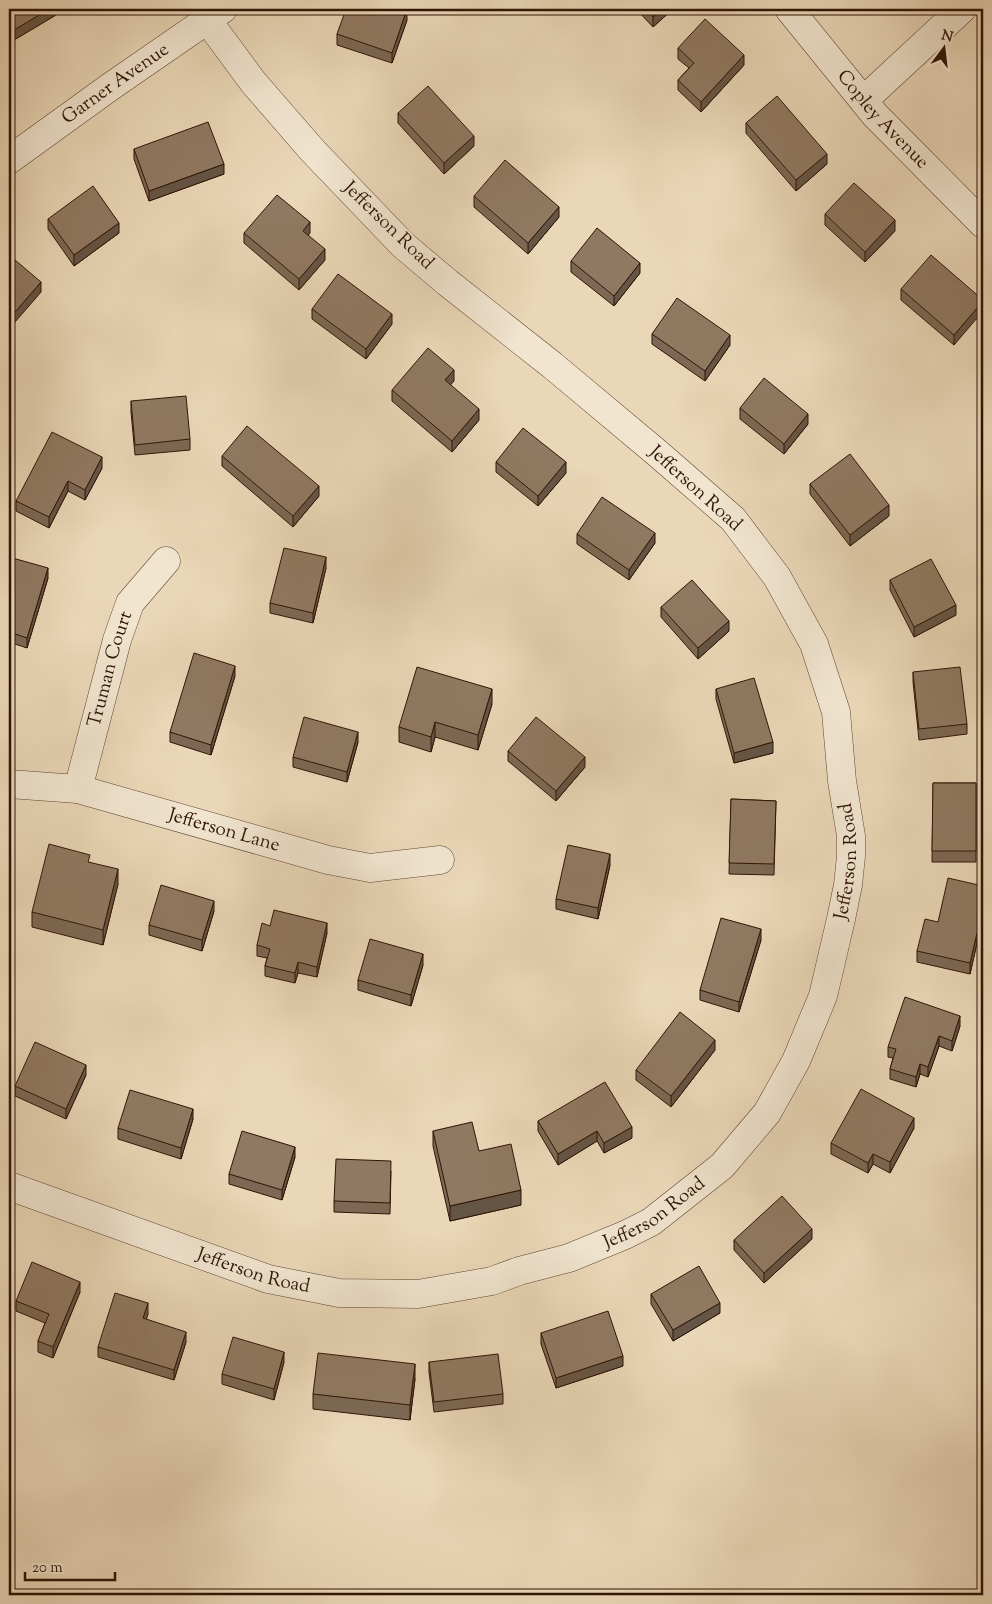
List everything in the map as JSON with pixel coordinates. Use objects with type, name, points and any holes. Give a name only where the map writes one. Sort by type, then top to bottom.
[{"type":"street","name":"Copley Avenue","points":[[789,9],[875,115],[983,224]]},
{"type":"street","points":[[864,100],[962,9]]},
{"type":"street","name":"Garner Avenue","points":[[9,160],[110,87],[215,15]]},
{"type":"street","name":"Jefferson Road","points":[[9,1186],[268,1279],[339,1293],[418,1294],[492,1281],[519,1271],[569,1258],[651,1222],[722,1166],[767,1113],[796,1061],[823,996],[848,885],[851,836],[842,781],[836,712],[814,644],[777,577],[733,519],[552,365],[403,245],[312,150],[253,82],[215,15]]},
{"type":"street","name":"Truman Court","points":[[78,790],[117,640],[130,603],[166,561]]},
{"type":"street","name":"Jefferson Lane","points":[[9,784],[78,790],[328,860],[370,868],[440,860]]},
{"type":"building","points":[[9,9],[49,9],[14,30],[9,20]]},
{"type":"building","points":[[346,9],[407,9],[392,53],[337,34]]},
{"type":"building","points":[[646,9],[662,9],[653,17]]},
{"type":"building","points":[[705,19],[744,55],[701,102],[678,80],[694,63],[678,48]]},
{"type":"building","points":[[428,86],[474,136],[444,163],[398,113]]},
{"type":"building","points":[[777,96],[827,154],[796,180],[746,123]]},
{"type":"building","points":[[208,122],[224,164],[149,191],[134,149]]},
{"type":"building","points":[[505,160],[559,207],[528,243],[474,196]]},
{"type":"building","points":[[854,183],[895,220],[865,252],[825,214]]},
{"type":"building","points":[[93,186],[119,223],[74,255],[48,219]]},
{"type":"building","points":[[277,195],[310,222],[303,231],[325,249],[299,279],[244,233]]},
{"type":"building","points":[[597,228],[640,263],[614,296],[571,261]]},
{"type":"building","points":[[931,255],[983,300],[954,335],[901,289]]},
{"type":"building","points":[[15,260],[41,282],[9,319],[9,267]]},
{"type":"building","points":[[338,274],[392,314],[366,349],[312,309]]},
{"type":"building","points":[[677,298],[730,335],[705,371],[652,334]]},
{"type":"building","points":[[428,348],[454,370],[445,380],[479,409],[452,441],[392,390]]},
{"type":"building","points":[[764,378],[808,414],[784,444],[740,408]]},
{"type":"building","points":[[186,396],[190,439],[135,445],[131,401]]},
{"type":"building","points":[[247,426],[319,486],[293,516],[222,456]]},
{"type":"building","points":[[523,428],[566,462],[538,496],[496,462]]},
{"type":"building","points":[[52,432],[102,457],[85,490],[68,481],[49,517],[16,501]]},
{"type":"building","points":[[850,454],[889,505],[850,535],[810,484]]},
{"type":"building","points":[[602,497],[655,533],[629,570],[577,534]]},
{"type":"building","points":[[284,548],[326,557],[313,613],[270,603]]},
{"type":"building","points":[[9,557],[48,568],[27,638],[9,632]]},
{"type":"building","points":[[931,559],[956,605],[914,627],[890,580]]},
{"type":"building","points":[[692,580],[729,621],[698,648],[661,607]]},
{"type":"building","points":[[194,653],[235,666],[211,745],[170,732]]},
{"type":"building","points":[[417,667],[492,689],[478,735],[435,722],[431,737],[399,727]]},
{"type":"building","points":[[960,667],[967,724],[919,729],[913,672]]},
{"type":"building","points":[[754,678],[773,742],[734,753],[716,689]]},
{"type":"building","points":[[304,717],[358,732],[347,772],[293,757]]},
{"type":"building","points":[[536,717],[585,757],[556,791],[508,751]]},
{"type":"building","points":[[933,783],[976,783],[976,851],[932,851]]},
{"type":"building","points":[[731,799],[776,801],[774,864],[729,863]]},
{"type":"building","points":[[49,844],[90,855],[88,862],[118,869],[103,930],[32,912]]},
{"type":"building","points":[[568,845],[610,854],[598,908],[556,899]]},
{"type":"building","points":[[948,878],[983,886],[983,934],[977,933],[970,963],[917,951],[925,919],[938,922]]},
{"type":"building","points":[[161,885],[214,901],[202,940],[149,925]]},
{"type":"building","points":[[274,910],[327,923],[317,967],[298,962],[295,973],[265,966],[270,949],[257,945],[262,923],[270,926]]},
{"type":"building","points":[[721,918],[761,929],[739,1002],[700,990]]},
{"type":"building","points":[[370,939],[423,954],[411,995],[358,980]]},
{"type":"building","points":[[905,997],[960,1016],[952,1041],[939,1036],[928,1067],[920,1064],[916,1077],[890,1069],[896,1049],[888,1047]]},
{"type":"building","points":[[680,1012],[715,1040],[671,1096],[636,1070]]},
{"type":"building","points":[[35,1042],[86,1065],[66,1109],[15,1086]]},
{"type":"building","points":[[605,1082],[632,1127],[604,1143],[597,1131],[558,1154],[538,1121]]},
{"type":"building","points":[[861,1089],[914,1118],[890,1162],[873,1154],[868,1163],[831,1143]]},
{"type":"building","points":[[130,1090],[193,1109],[181,1148],[118,1128]]},
{"type":"building","points":[[472,1122],[479,1151],[511,1144],[521,1190],[450,1206],[433,1131]]},
{"type":"building","points":[[242,1131],[295,1147],[282,1190],[229,1174]]},
{"type":"building","points":[[336,1159],[391,1161],[390,1203],[334,1201]]},
{"type":"building","points":[[782,1196],[812,1229],[764,1273],[734,1240]]},
{"type":"building","points":[[32,1262],[80,1282],[53,1347],[38,1341],[49,1314],[16,1301]]},
{"type":"building","points":[[699,1266],[720,1303],[673,1330],[651,1294]]},
{"type":"building","points":[[115,1293],[148,1303],[143,1318],[186,1332],[174,1370],[98,1347]]},
{"type":"building","points":[[608,1311],[623,1356],[556,1378],[541,1333]]},
{"type":"building","points":[[233,1337],[284,1352],[274,1389],[222,1374]]},
{"type":"building","points":[[318,1353],[415,1364],[410,1405],[313,1394]]},
{"type":"building","points":[[498,1354],[503,1394],[434,1402],[429,1362]]}]
